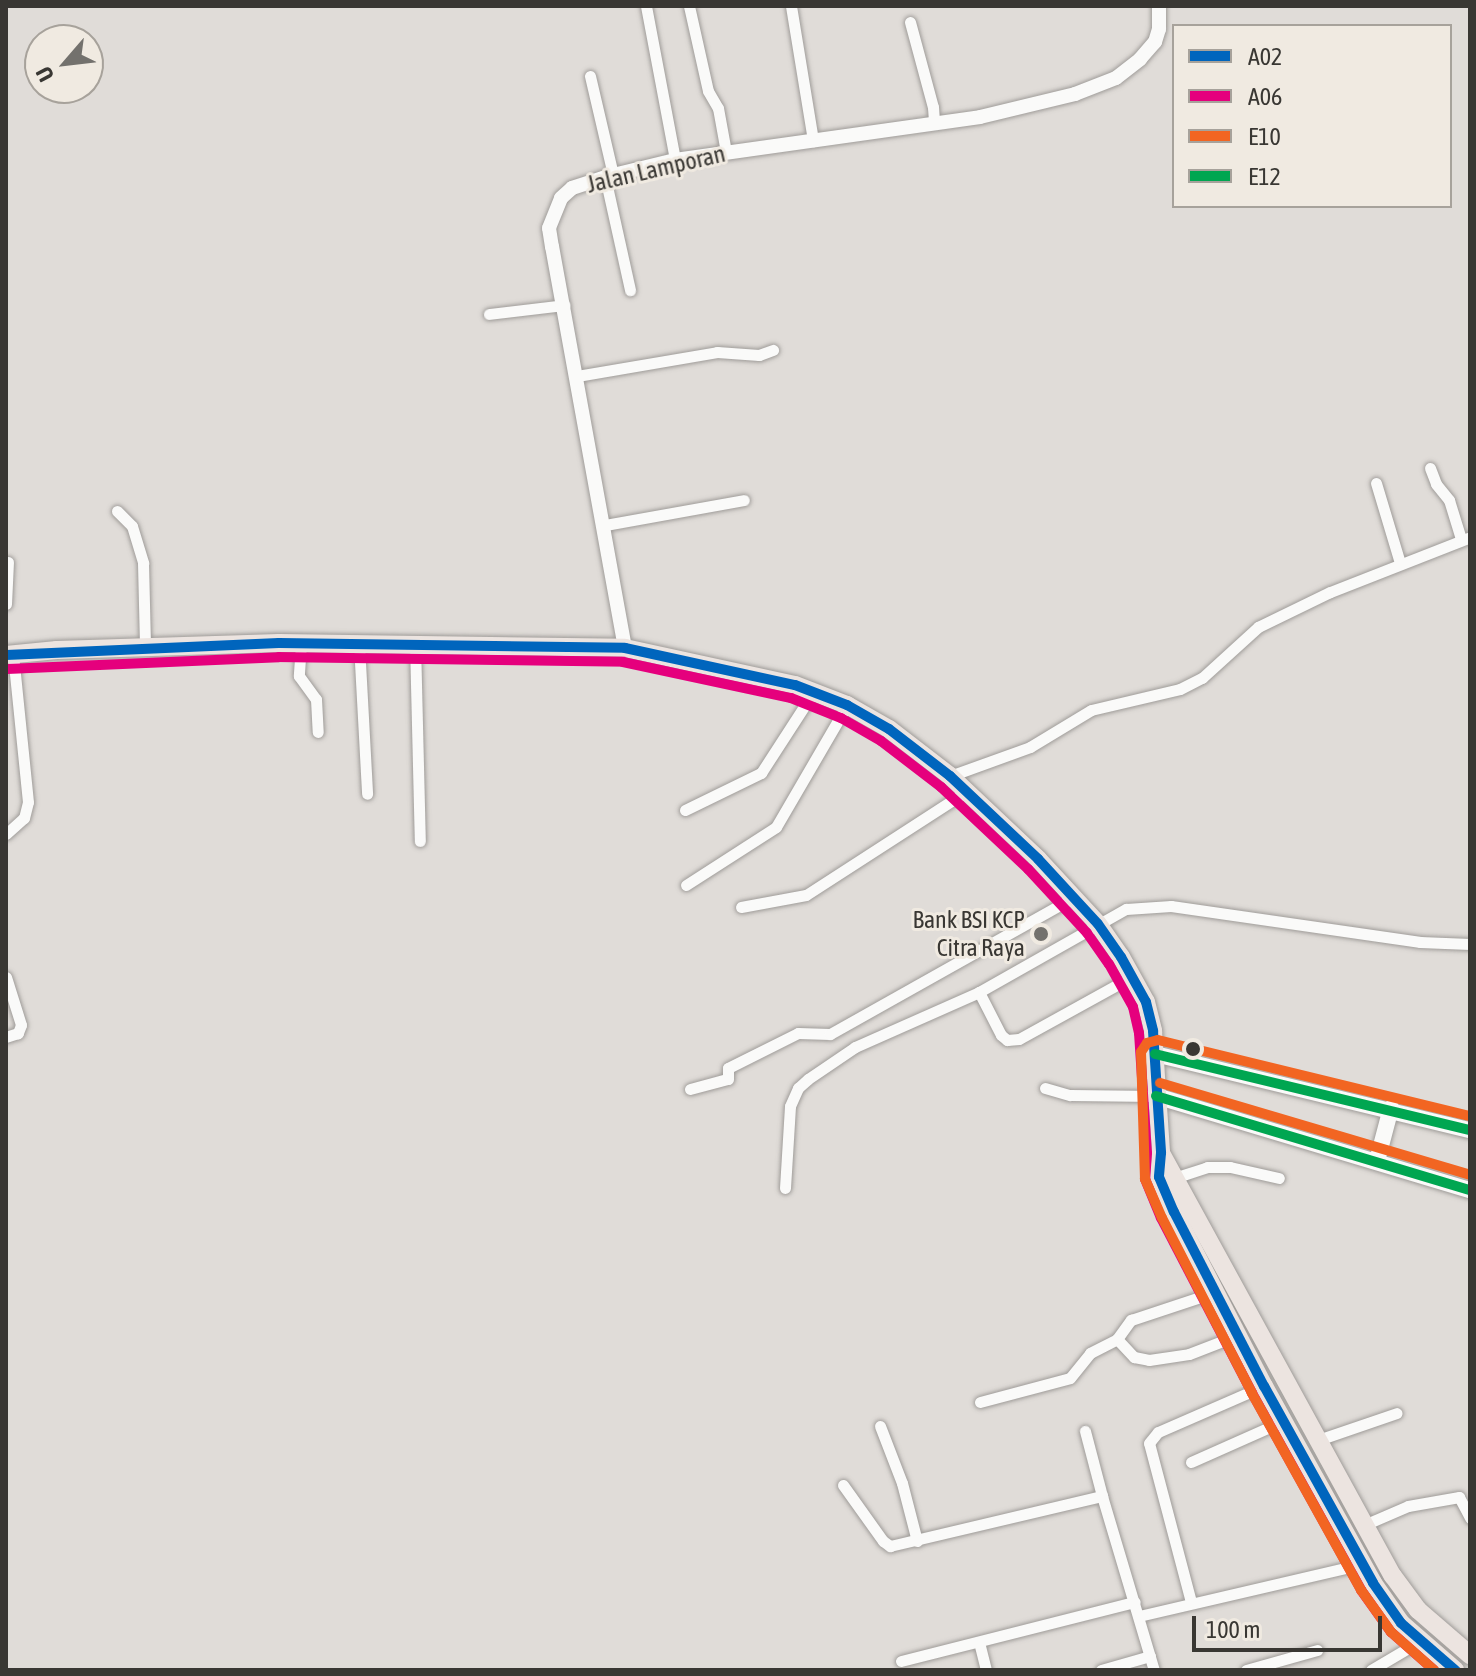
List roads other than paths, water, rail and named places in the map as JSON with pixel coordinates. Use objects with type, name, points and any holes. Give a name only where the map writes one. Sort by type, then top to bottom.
[{"type":"highway","points":[[10,655],[145,647],[301,644],[415,643],[625,648],[814,691],[847,705],[889,729],[950,776],[1074,897],[1098,924],[1133,976],[1146,1002],[1155,1054],[1161,1153],[1159,1177],[1264,1386],[1362,1564],[1385,1601],[1420,1641],[1455,1670]]},
{"type":"highway","points":[[1161,1153],[1177,1177],[1364,1525],[1404,1593],[1434,1625],[1469,1654]]},
{"type":"main road","points":[[1155,1054],[1391,1108],[1470,1130]]},
{"type":"main road","points":[[1156,1096],[1470,1190]]},
{"type":"main road","points":[[1377,1161],[1391,1108]]},
{"type":"street","points":[[646,6],[675,160]]},
{"type":"street","points":[[689,6],[708,91],[718,108],[726,152]]},
{"type":"street","points":[[791,6],[813,141]]},
{"type":"street","name":"Jalan Lamporan","points":[[625,648],[552,247],[552,216],[561,198],[572,188],[675,160],[980,117],[1075,94],[1129,70],[1155,42],[1159,29],[1159,6]]},
{"type":"street","points":[[910,22],[933,107],[934,123]]},
{"type":"street","points":[[590,76],[630,290]]},
{"type":"street","points":[[489,314],[564,305]]},
{"type":"street","points":[[577,376],[717,352],[759,355],[773,350]]},
{"type":"street","points":[[950,776],[1030,747],[1091,710],[1180,689],[1202,678],[1258,627],[1400,563],[1466,538],[1430,468]]},
{"type":"street","points":[[1376,483],[1400,563]]},
{"type":"street","points":[[605,525],[744,500]]},
{"type":"street","points":[[117,511],[132,526],[143,563],[145,647]]},
{"type":"street","points":[[6,604],[8,562]]},
{"type":"street","points":[[415,643],[420,841]]},
{"type":"street","points":[[301,644],[299,676],[316,699],[318,732]]},
{"type":"street","points":[[359,644],[367,794]]},
{"type":"street","points":[[6,834],[24,818],[28,802],[10,655]]},
{"type":"street","points":[[685,810],[761,773],[814,691]]},
{"type":"street","points":[[686,885],[776,827],[847,705]]},
{"type":"street","points":[[741,907],[788,901],[806,895],[965,792]]},
{"type":"street","points":[[690,1089],[728,1079],[728,1068],[798,1033],[830,1034],[1074,897]]},
{"type":"street","points":[[785,1188],[788,1122],[798,1088],[855,1047],[979,992],[1126,909],[1153,905],[1420,942],[1470,944]]},
{"type":"street","points":[[979,992],[1001,1035],[1007,1040],[1019,1039],[1133,976]]},
{"type":"street","points":[[6,977],[21,1025],[18,1033],[6,1037]]},
{"type":"street","points":[[1045,1088],[1070,1095],[1156,1096]]},
{"type":"street","points":[[1177,1177],[1218,1167],[1279,1178]]},
{"type":"street","points":[[980,1402],[1070,1378],[1090,1353],[1117,1339],[1131,1320],[1215,1292]]},
{"type":"street","points":[[1117,1339],[1134,1357],[1149,1360],[1189,1354],[1238,1335]]},
{"type":"street","points":[[1191,1602],[1149,1443],[1158,1432],[1264,1386]]},
{"type":"street","points":[[1318,1440],[1397,1413]]},
{"type":"street","points":[[1191,1462],[1283,1421]]},
{"type":"street","points":[[880,1426],[902,1483],[917,1541]]},
{"type":"street","points":[[1085,1431],[1154,1670]]},
{"type":"street","points":[[843,1485],[883,1541],[890,1546],[1102,1496]]},
{"type":"street","points":[[1364,1525],[1408,1506],[1459,1497],[1470,1518]]},
{"type":"street","points":[[1139,1616],[1362,1564]]},
{"type":"street","points":[[901,1661],[1135,1602]]},
{"type":"street","points":[[1371,1670],[1420,1641]]},
{"type":"street","points":[[979,1642],[986,1670]]},
{"type":"street","points":[[1246,1670],[1317,1650]]},
{"type":"street","points":[[1101,1670],[1150,1656]]},
{"type":"place","name":"Bank BSI KCP Citra Raya","points":[[1041,934]]}]
